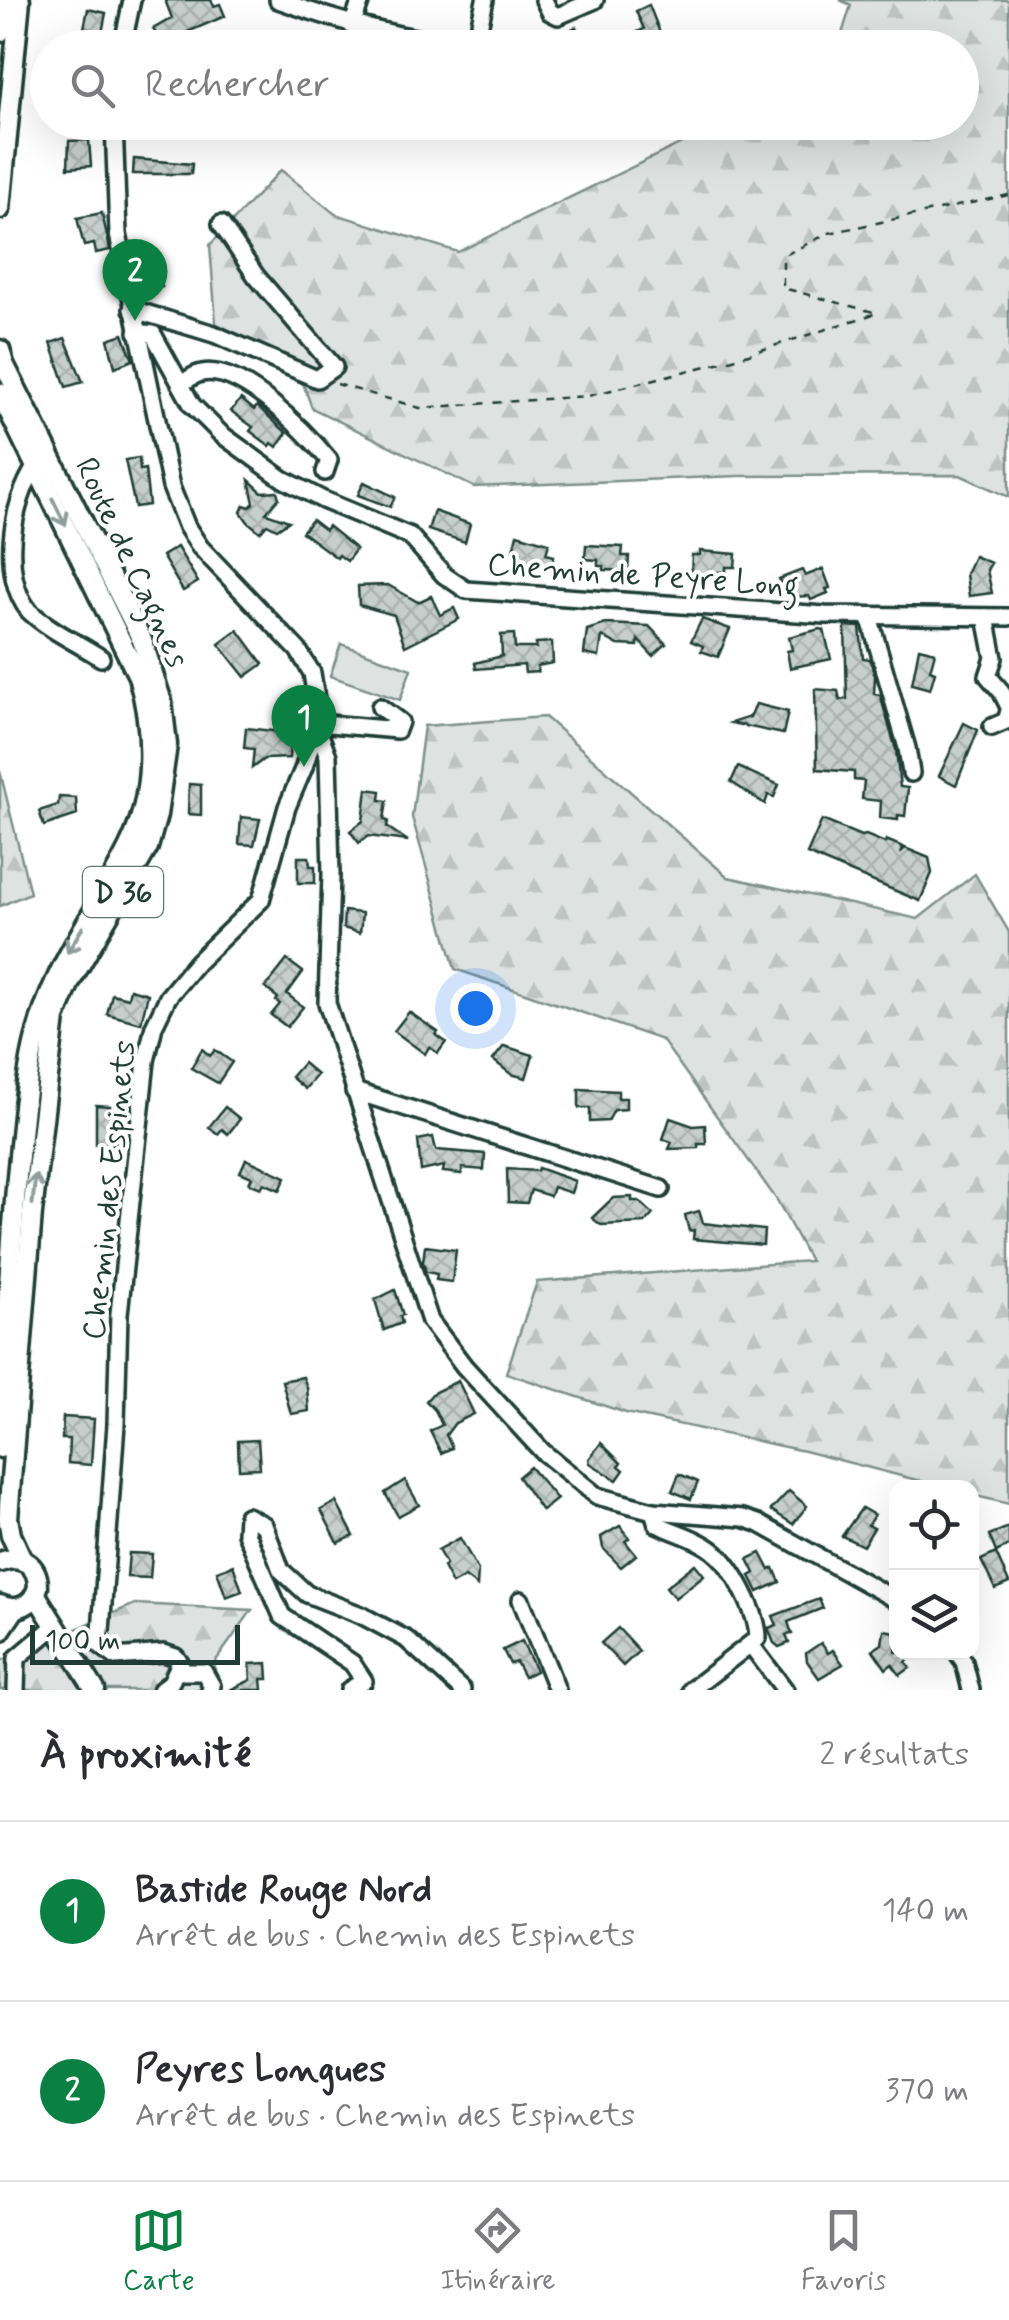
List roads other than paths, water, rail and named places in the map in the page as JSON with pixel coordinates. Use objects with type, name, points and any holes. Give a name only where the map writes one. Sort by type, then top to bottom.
[{"type":"main road","points":[[0,32],[3,0]]},
{"type":"main road","points":[[0,209],[20,0]]},
{"type":"main road","name":"Route de Cagnes","points":[[0,350],[142,640],[162,702],[167,745],[148,847],[70,982],[50,1044],[32,1213],[8,1518],[16,1548],[35,1571],[38,1587],[19,1604],[55,1621],[94,1690]]},
{"type":"main road","name":"Route de Cagnes","points":[[0,393],[138,676],[148,712],[150,750],[141,813],[131,844],[66,954],[41,1014],[32,1050],[14,1213],[0,1448]]},
{"type":"main road","points":[[0,1562],[23,1560]]},
{"type":"main road","points":[[0,1631],[19,1604]]},
{"type":"street","points":[[126,30],[132,0]]},
{"type":"street","points":[[278,0],[370,30]]},
{"type":"street","points":[[352,26],[362,0]]},
{"type":"street","points":[[479,30],[485,0]]},
{"type":"street","points":[[544,0],[550,12],[558,16],[595,0]]},
{"type":"street","name":"Chemin des Espinets","points":[[115,140],[118,234],[171,488],[200,547],[298,650],[312,673],[318,725],[287,807],[261,900],[168,997],[154,1026],[146,1061],[119,1314],[116,1424],[100,1645],[116,1658],[164,1653],[176,1656],[180,1662]]},
{"type":"street","points":[[132,309],[214,334],[317,379],[334,368],[256,276],[221,224]]},
{"type":"street","name":"Chemin de Peyre Long","points":[[136,332],[154,334],[192,405],[221,434],[267,468],[323,500],[410,536],[444,575],[466,590],[870,616],[1009,617]]},
{"type":"street","points":[[181,384],[198,372],[228,375],[296,422],[329,460],[325,472]]},
{"type":"street","points":[[36,466],[20,489],[11,538],[8,555],[14,587],[29,610],[101,658]]},
{"type":"street","points":[[870,616],[911,773]]},
{"type":"street","points":[[986,616],[994,658],[988,676],[1009,709],[1006,721],[992,727]]},
{"type":"street","points":[[380,707],[400,722],[398,730],[318,725],[328,756],[331,874],[327,1003],[430,1320],[464,1366],[544,1452],[598,1496],[653,1511],[743,1518],[758,1523],[889,1596]]},
{"type":"street","points":[[354,1091],[661,1189]]},
{"type":"street","points":[[653,1511],[658,1524],[719,1556],[742,1590],[758,1626],[758,1638],[752,1644],[691,1690]]},
{"type":"street","points":[[348,1690],[364,1681],[352,1663],[282,1616],[246,1534],[247,1516],[264,1525],[280,1570],[308,1594],[362,1614],[406,1639],[462,1690]]},
{"type":"street","points":[[521,1600],[557,1690]]},
{"type":"street","points":[[16,1690],[17,1658],[55,1621]]},
{"type":"street","points":[[752,1644],[786,1690]]},
{"type":"street","points":[[160,1690],[171,1682],[180,1662]]},
{"type":"street","points":[[180,1662],[184,1672],[204,1672],[212,1686],[210,1690]]},
{"type":"place","name":"Peyres Longues","points":[[135,321]]},
{"type":"place","name":"Bastide Rouge Nord","points":[[304,767]]}]
